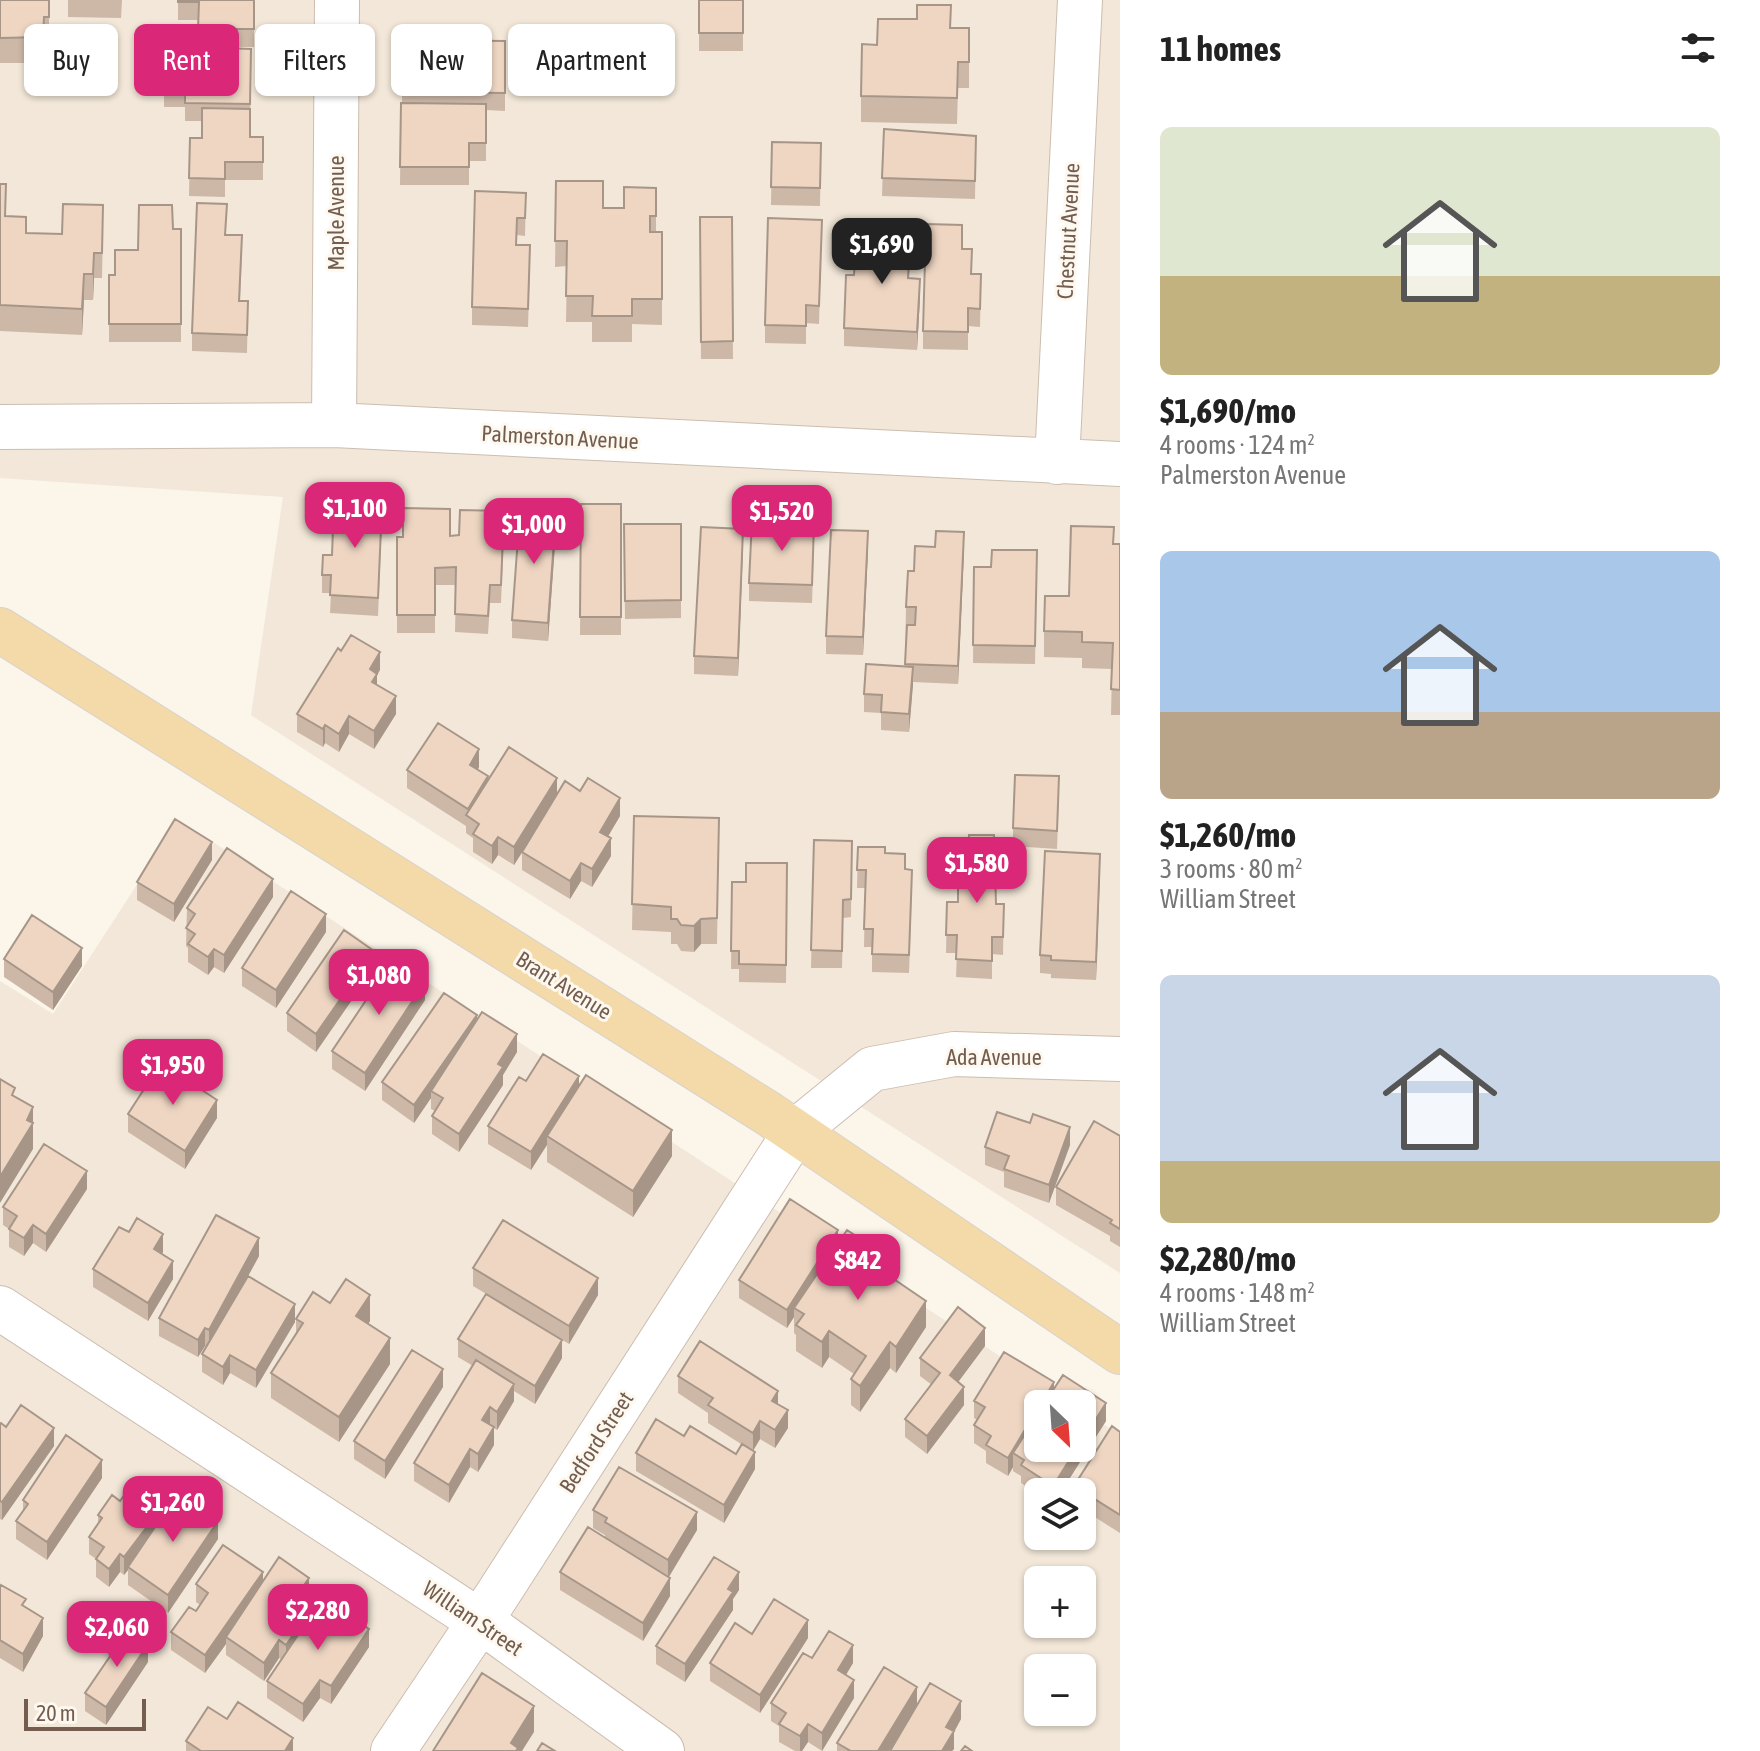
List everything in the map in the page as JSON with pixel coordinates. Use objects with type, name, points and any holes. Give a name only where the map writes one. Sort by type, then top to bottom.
[{"type":"main road","name":"Brant Avenue","points":[[0,630],[796,1131],[1120,1352]]},
{"type":"street","name":"Maple Avenue","points":[[334,425],[337,0]]},
{"type":"street","name":"Chestnut Avenue","points":[[1057,462],[1080,0]]},
{"type":"street","name":"Palmerston Avenue","points":[[0,427],[334,425],[1120,464]]},
{"type":"street","name":"Ada Avenue","points":[[796,1131],[872,1069],[954,1054],[1120,1059]]},
{"type":"street","name":"Bedford Street","points":[[393,1751],[490,1628],[796,1131]]},
{"type":"street","name":"William Street","points":[[0,1308],[490,1628],[662,1751]]},
{"type":"shaded area","points":[[0,0],[1120,0],[1120,1273],[251,715],[283,497],[0,478]]},
{"type":"shaded area","points":[[179,820],[1052,1390],[1024,1390],[1024,1462],[1096,1462],[1096,1419],[1120,1435],[1120,1751],[0,1751],[0,981],[53,1014]]},
{"type":"building","points":[[0,0],[49,0],[49,17],[44,17],[44,24],[24,24],[24,37],[0,38]]},
{"type":"building","points":[[254,0],[254,29],[239,29],[239,24],[198,24],[199,2],[178,2]]},
{"type":"building","points":[[699,0],[743,0],[743,33],[699,33]]},
{"type":"building","points":[[917,5],[951,5],[950,28],[969,28],[969,62],[958,62],[957,98],[861,96],[862,44],[877,45],[878,19],[917,19]]},
{"type":"building","points":[[492,41],[505,41],[505,93],[492,93]]},
{"type":"building","points":[[239,49],[251,49],[250,104],[185,103],[185,96],[239,96]]},
{"type":"building","points":[[401,103],[486,104],[486,143],[469,143],[469,167],[400,167]]},
{"type":"building","points":[[202,108],[250,109],[250,137],[263,137],[263,162],[225,162],[225,179],[189,178],[190,138],[202,138]]},
{"type":"building","points":[[884,129],[976,136],[975,181],[882,178]]},
{"type":"building","points":[[772,142],[821,143],[820,188],[771,187]]},
{"type":"building","points":[[556,181],[603,181],[603,208],[624,208],[624,187],[656,188],[656,216],[650,216],[650,232],[662,232],[662,299],[632,299],[632,316],[592,316],[593,296],[566,296],[567,241],[555,241]]},
{"type":"building","points":[[0,184],[6,184],[5,216],[26,217],[26,233],[62,234],[63,204],[103,205],[102,253],[94,253],[93,274],[84,274],[82,309],[0,305]]},
{"type":"building","points":[[475,191],[526,193],[525,218],[517,218],[516,245],[530,245],[528,309],[472,307]]},
{"type":"building","points":[[197,203],[227,204],[225,235],[242,235],[239,301],[248,301],[247,335],[192,333]]},
{"type":"building","points":[[139,205],[172,205],[173,229],[181,229],[181,324],[109,324],[109,275],[115,275],[115,250],[138,250]]},
{"type":"building","points":[[700,217],[732,217],[733,341],[701,342]]},
{"type":"building","points":[[768,218],[822,220],[819,306],[806,305],[806,326],[765,325]]},
{"type":"building","points":[[857,224],[877,225],[876,254],[897,255],[898,227],[911,227],[908,278],[920,279],[917,332],[844,328],[846,275],[854,275]]},
{"type":"building","points":[[926,224],[962,225],[962,249],[972,249],[971,274],[981,274],[980,309],[968,308],[968,332],[923,331]]},
{"type":"building","points":[[334,502],[382,504],[378,598],[330,595],[331,575],[322,575],[323,555],[332,555]]},
{"type":"building","points":[[581,504],[621,504],[621,617],[580,617]]},
{"type":"building","points":[[403,508],[450,509],[450,536],[459,535],[460,510],[504,511],[501,585],[490,585],[488,616],[455,614],[456,567],[435,568],[435,615],[397,615],[397,537],[403,537]]},
{"type":"building","points":[[520,510],[556,513],[548,623],[512,620]]},
{"type":"building","points":[[752,520],[814,523],[812,585],[749,583]]},
{"type":"building","points":[[624,524],[681,524],[681,600],[625,601]]},
{"type":"building","points":[[1071,526],[1114,527],[1113,544],[1120,544],[1120,690],[1111,689],[1113,643],[1082,642],[1082,632],[1044,631],[1045,596],[1069,596]]},
{"type":"building","points":[[701,527],[743,529],[738,658],[694,656]]},
{"type":"building","points":[[831,530],[868,531],[863,637],[826,636]]},
{"type":"building","points":[[936,531],[964,532],[958,666],[905,664],[907,625],[915,625],[916,607],[906,607],[908,571],[914,571],[915,546],[935,547]]},
{"type":"building","points":[[992,550],[1037,550],[1035,646],[973,645],[974,567],[991,567]]},
{"type":"building","points":[[351,635],[380,652],[370,669],[377,674],[372,682],[396,696],[374,731],[349,716],[339,734],[297,714],[338,648],[341,651]]},
{"type":"building","points":[[866,664],[913,667],[909,714],[881,712],[882,695],[864,694]]},
{"type":"building","points":[[438,723],[479,749],[470,765],[488,776],[468,809],[407,770]]},
{"type":"building","points":[[509,747],[557,778],[514,847],[498,837],[492,846],[473,834],[479,824],[466,815]]},
{"type":"building","points":[[1015,775],[1059,776],[1057,831],[1013,828]]},
{"type":"building","points":[[588,778],[620,798],[600,832],[611,838],[592,869],[581,863],[570,881],[522,852],[565,781],[580,791]]},
{"type":"building","points":[[634,816],[719,818],[717,918],[701,919],[694,926],[681,925],[677,919],[671,919],[671,907],[632,904]]},
{"type":"building","points":[[175,819],[212,842],[174,904],[137,882]]},
{"type":"building","points":[[969,835],[994,835],[996,904],[1004,904],[1003,937],[992,937],[992,961],[956,959],[957,935],[946,935],[947,902],[958,902],[958,879],[969,882]]},
{"type":"building","points":[[814,840],[852,841],[851,899],[843,900],[842,951],[811,950]]},
{"type":"building","points":[[858,847],[885,847],[885,853],[905,854],[905,869],[912,870],[909,955],[872,954],[873,929],[864,929],[866,870],[857,870]]},
{"type":"building","points":[[227,848],[273,879],[224,955],[214,949],[208,957],[188,944],[195,934],[186,928],[195,914],[187,908]]},
{"type":"building","points":[[1045,851],[1100,854],[1096,962],[1051,960],[1051,956],[1040,955]]},
{"type":"building","points":[[746,863],[787,863],[786,965],[739,964],[739,951],[731,951],[732,882],[746,882]]},
{"type":"building","points":[[291,891],[326,914],[276,990],[242,968]]},
{"type":"building","points":[[32,915],[82,948],[53,992],[4,959]]},
{"type":"building","points":[[344,930],[374,951],[316,1034],[287,1013]]},
{"type":"building","points":[[393,960],[425,982],[365,1073],[332,1051]]},
{"type":"building","points":[[444,993],[477,1015],[414,1105],[382,1082]]},
{"type":"building","points":[[482,1012],[517,1034],[498,1064],[503,1067],[459,1134],[432,1116],[443,1098],[431,1091]]},
{"type":"building","points":[[543,1054],[579,1076],[531,1152],[488,1126],[519,1077],[526,1081]]},
{"type":"building","points":[[161,1063],[217,1100],[185,1151],[128,1114]]},
{"type":"building","points":[[586,1075],[672,1130],[633,1191],[547,1136]]},
{"type":"building","points":[[0,1079],[15,1088],[12,1095],[33,1107],[27,1120],[33,1123],[0,1177]]},
{"type":"building","points":[[997,1112],[1030,1123],[1033,1114],[1070,1127],[1049,1185],[1004,1169],[1009,1156],[985,1147]]},
{"type":"building","points":[[1094,1121],[1120,1136],[1120,1229],[1110,1223],[1112,1220],[1056,1187]]},
{"type":"building","points":[[44,1144],[87,1171],[46,1234],[33,1225],[24,1238],[9,1229],[17,1216],[3,1207]]},
{"type":"building","points":[[790,1199],[838,1230],[787,1310],[739,1280]]},
{"type":"building","points":[[216,1215],[259,1238],[209,1330],[205,1328],[198,1340],[159,1318]]},
{"type":"building","points":[[137,1218],[163,1234],[154,1249],[173,1261],[148,1303],[93,1269],[119,1227],[129,1232]]},
{"type":"building","points":[[503,1220],[598,1278],[569,1326],[473,1268]]},
{"type":"building","points":[[847,1230],[890,1258],[882,1271],[926,1301],[896,1347],[890,1342],[860,1386],[851,1379],[866,1356],[829,1331],[822,1342],[796,1325],[804,1314],[794,1308]]},
{"type":"building","points":[[248,1276],[295,1304],[256,1370],[230,1355],[223,1367],[202,1354]]},
{"type":"building","points":[[346,1279],[370,1295],[356,1316],[390,1338],[339,1417],[271,1373],[303,1323],[296,1319],[313,1292],[330,1303]]},
{"type":"building","points":[[486,1294],[562,1340],[535,1386],[458,1339]]},
{"type":"building","points":[[958,1307],[985,1328],[950,1375],[964,1387],[927,1436],[905,1419],[940,1373],[920,1358]]},
{"type":"building","points":[[700,1341],[778,1391],[772,1401],[788,1410],[775,1430],[760,1421],[753,1433],[708,1405],[713,1398],[678,1376]]},
{"type":"building","points":[[412,1350],[443,1369],[385,1461],[354,1441]]},
{"type":"building","points":[[1004,1352],[1054,1382],[1049,1390],[1024,1390],[1024,1431],[1008,1458],[986,1445],[991,1436],[974,1425],[985,1407],[974,1401]]},
{"type":"building","points":[[476,1360],[514,1384],[497,1412],[490,1407],[482,1420],[494,1427],[478,1454],[470,1449],[449,1485],[414,1463]]},
{"type":"building","points":[[1063,1375],[1086,1390],[1053,1390]]},
{"type":"building","points":[[1096,1396],[1106,1403],[1096,1419]]},
{"type":"building","points":[[21,1405],[54,1428],[2,1502],[0,1424],[6,1427]]},
{"type":"building","points":[[656,1419],[684,1436],[690,1426],[736,1454],[742,1444],[755,1452],[724,1505],[636,1453]]},
{"type":"building","points":[[1112,1426],[1120,1432],[1120,1515],[1096,1500],[1096,1478],[1079,1478],[1089,1462],[1096,1462],[1096,1451]]},
{"type":"building","points":[[66,1435],[102,1460],[47,1542],[16,1521],[28,1504],[23,1500]]},
{"type":"building","points":[[1024,1436],[1024,1460],[1013,1453]]},
{"type":"building","points":[[1024,1460],[1068,1462],[1058,1478],[1041,1478],[1021,1465]]},
{"type":"building","points":[[619,1467],[697,1512],[668,1560],[605,1522],[607,1518],[593,1510]]},
{"type":"building","points":[[135,1480],[165,1503],[124,1557],[120,1554],[109,1569],[96,1559],[104,1547],[89,1537],[102,1518],[98,1515],[112,1495],[120,1501]]},
{"type":"building","points":[[178,1493],[218,1521],[168,1595],[128,1567]]},
{"type":"building","points":[[588,1527],[670,1578],[643,1623],[560,1572]]},
{"type":"building","points":[[223,1545],[263,1572],[205,1655],[171,1632],[189,1607],[196,1611],[208,1593],[196,1584]]},
{"type":"building","points":[[279,1557],[309,1578],[298,1594],[308,1601],[299,1615],[304,1619],[286,1645],[279,1640],[264,1663],[226,1637]]},
{"type":"building","points":[[714,1557],[739,1572],[728,1589],[733,1592],[685,1664],[656,1646]]},
{"type":"building","points":[[1,1585],[26,1599],[22,1605],[43,1618],[23,1654],[0,1640]]},
{"type":"building","points":[[323,1598],[369,1629],[331,1686],[320,1680],[303,1704],[267,1681]]},
{"type":"building","points":[[774,1599],[808,1620],[760,1695],[710,1663],[735,1623],[752,1634]]},
{"type":"building","points":[[128,1630],[148,1644],[106,1707],[85,1693]]},
{"type":"building","points":[[829,1631],[853,1645],[838,1670],[854,1680],[822,1733],[808,1724],[800,1736],[779,1724],[786,1713],[771,1703],[803,1653],[812,1658]]},
{"type":"building","points":[[884,1667],[917,1687],[878,1751],[848,1751],[837,1743]]},
{"type":"building","points":[[482,1673],[534,1706],[511,1743],[518,1748],[516,1751],[433,1751]]},
{"type":"building","points":[[930,1683],[961,1701],[946,1727],[954,1731],[942,1751],[890,1751]]},
{"type":"building","points":[[238,1702],[293,1738],[285,1751],[201,1751],[186,1741],[208,1707],[227,1719]]},
{"type":"building","points":[[542,1743],[555,1751],[537,1751]]}]
